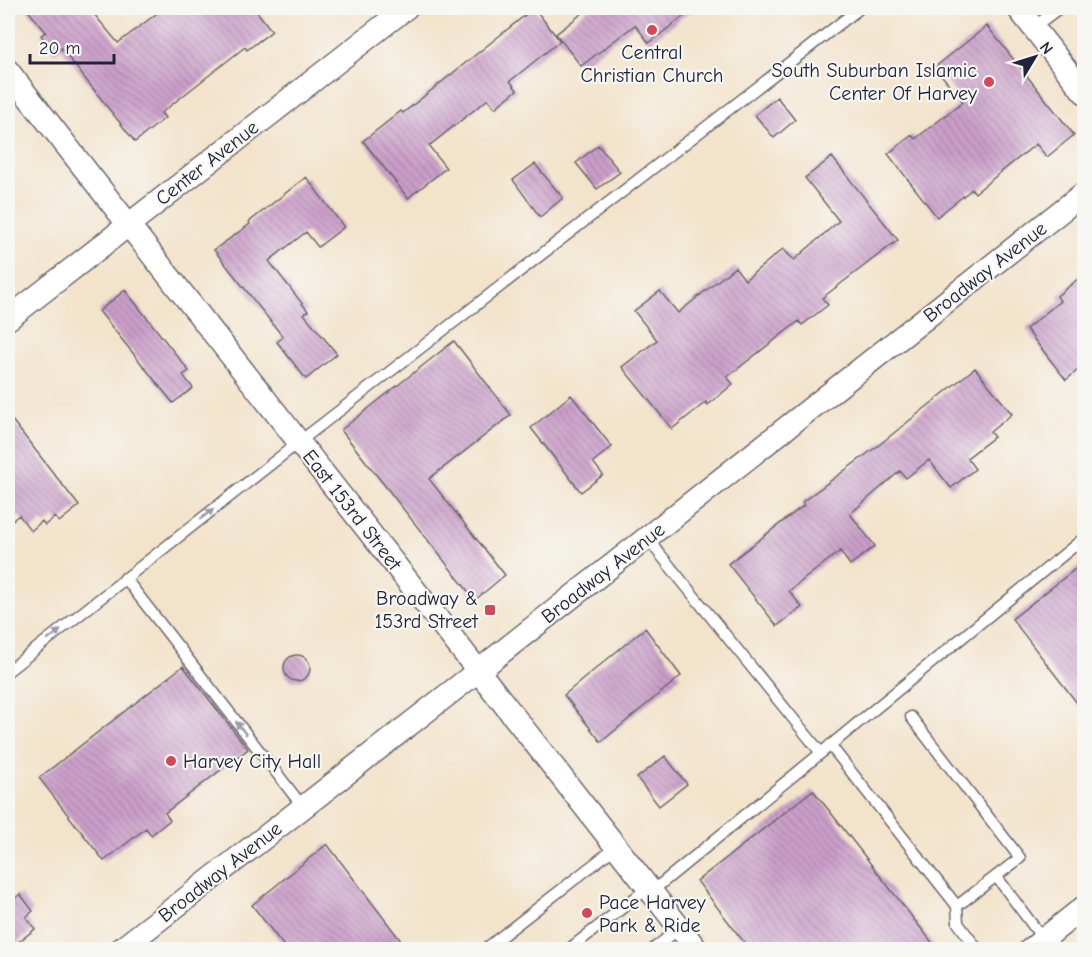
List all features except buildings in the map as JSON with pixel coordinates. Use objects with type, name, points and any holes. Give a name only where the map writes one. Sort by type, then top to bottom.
[{"type":"street","name":"Center Avenue","points":[[8,320],[406,8]]},
{"type":"street","points":[[1018,8],[1084,92]]},
{"type":"street","name":"East 153rd Street","points":[[8,71],[697,950]]},
{"type":"street","name":"Broadway Avenue","points":[[120,950],[1084,193]]},
{"type":"street","points":[[1036,944],[1084,907]]},
{"type":"lane","points":[[8,671],[298,442],[860,8]]},
{"type":"lane","points":[[1034,27],[1059,8]]},
{"type":"lane","points":[[647,538],[821,753]]},
{"type":"lane","points":[[568,950],[650,890],[1084,538]]},
{"type":"lane","points":[[125,578],[303,807]]},
{"type":"lane","points":[[911,717],[1020,858],[957,906]]},
{"type":"lane","points":[[830,745],[957,906],[958,923],[978,950]]},
{"type":"lane","points":[[484,950],[616,846]]},
{"type":"lane","points":[[996,876],[1036,944]]},
{"type":"lane","points":[[652,950],[680,928]]},
{"type":"place","name":"Central Christian Church","points":[[652,30]]},
{"type":"place","name":"South Suburban Islamic Center Of Harvey","points":[[989,82]]},
{"type":"place","name":"Broadway & 153rd Street","points":[[490,610]]},
{"type":"place","name":"Harvey City Hall","points":[[171,761]]},
{"type":"place","name":"Pace Harvey Park & Ride","points":[[587,913]]}]
